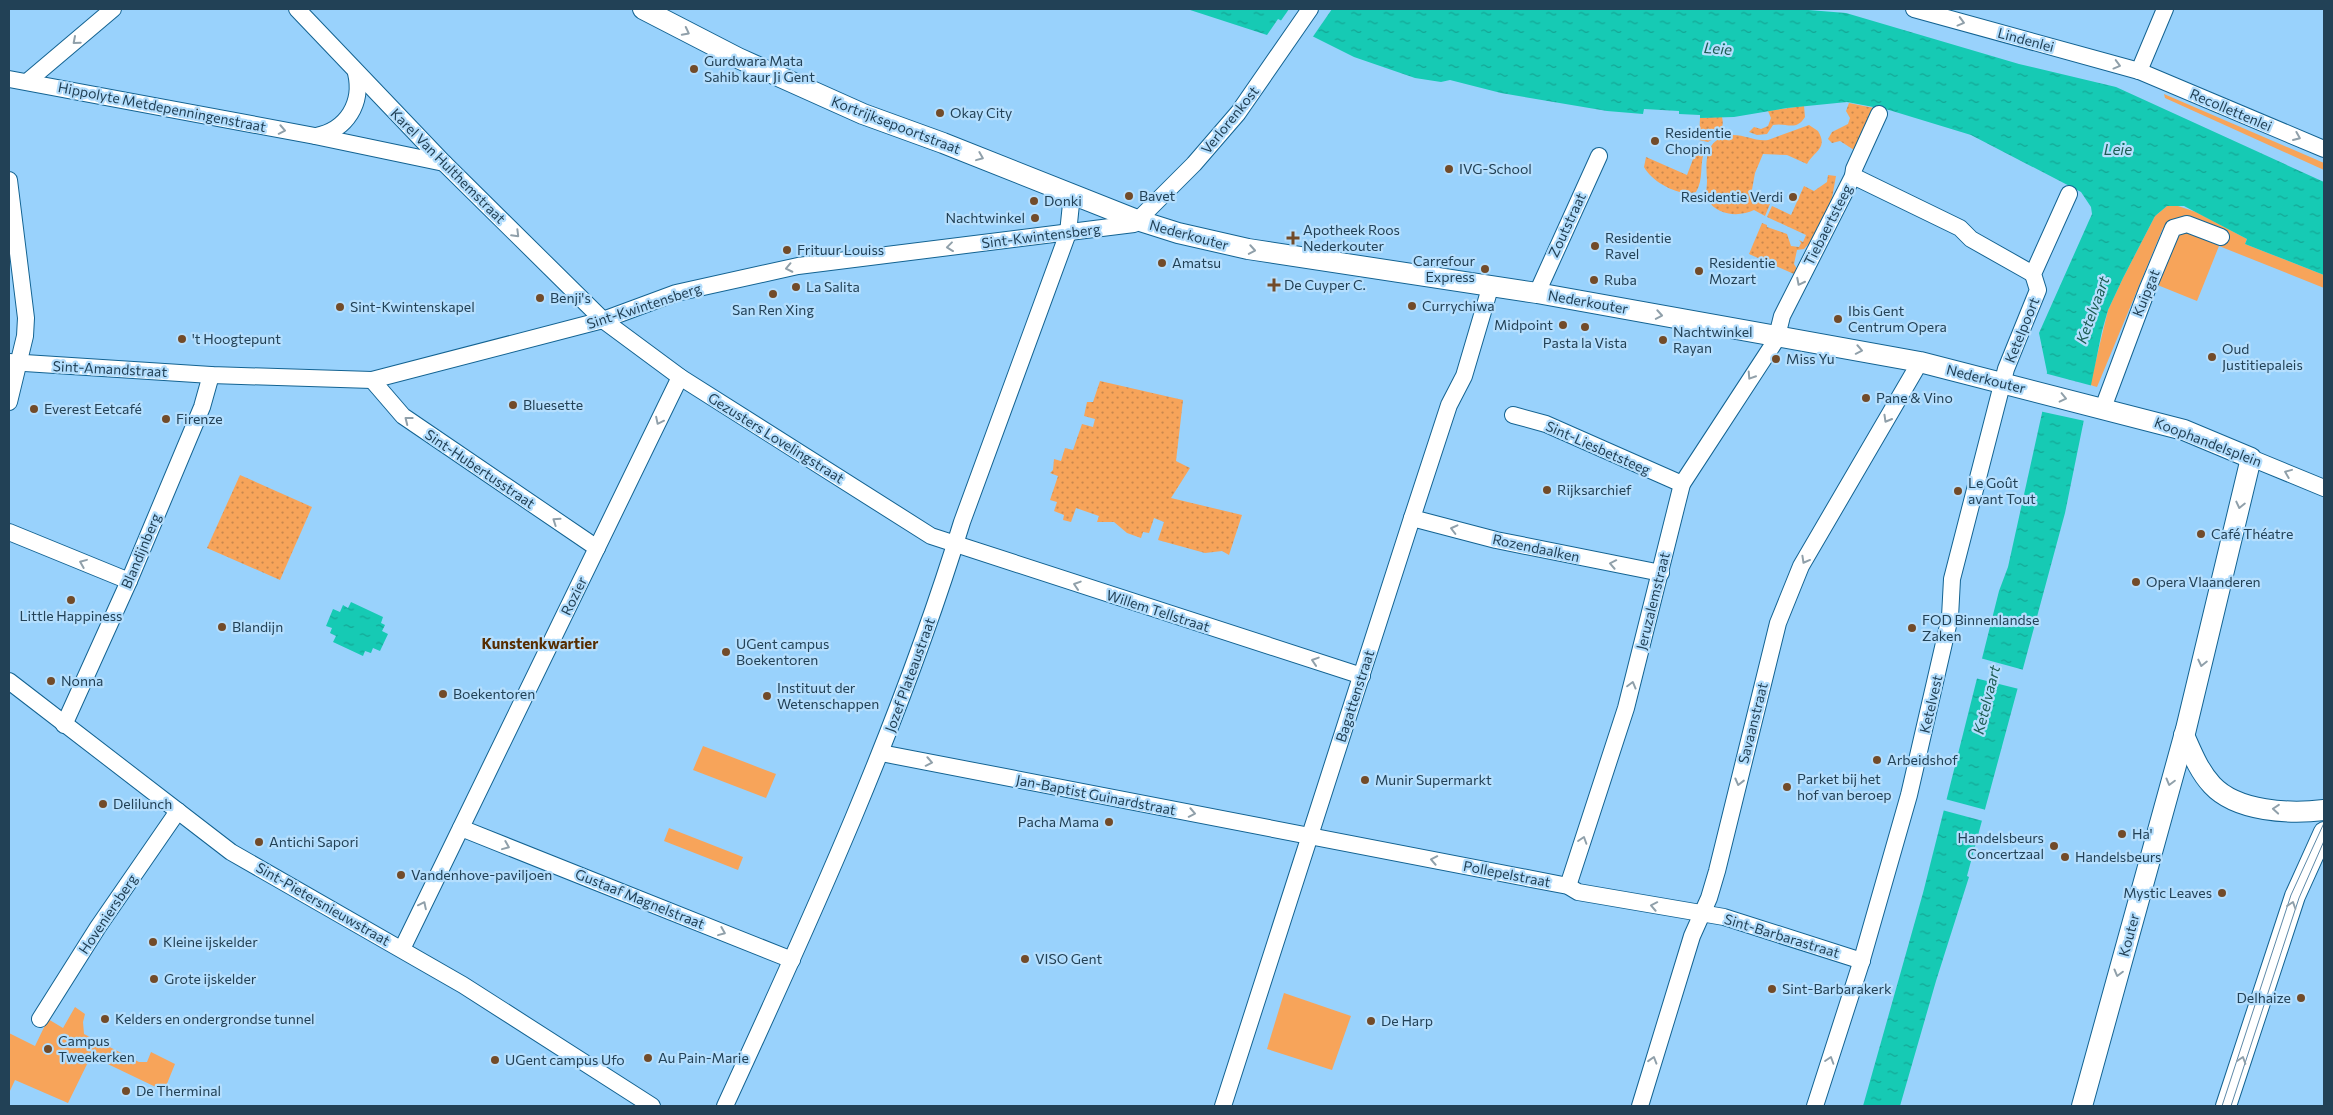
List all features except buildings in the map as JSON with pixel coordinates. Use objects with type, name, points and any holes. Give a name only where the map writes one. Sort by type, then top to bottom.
[{"type":"street","points":[[28,82],[112,9]]},
{"type":"street","name":"Karel Van Hulthemstraat","points":[[297,9],[356,73],[444,163],[603,320]]},
{"type":"street","name":"Kortrijksepoortstraat","points":[[643,9],[738,58],[846,107],[1137,220]]},
{"type":"street","name":"Verlorenkost","points":[[1137,220],[1194,164],[1238,113],[1310,9]]},
{"type":"street","name":"Lindenlei","points":[[1914,9],[2139,71]]},
{"type":"street","points":[[2139,71],[2165,9]]},
{"type":"street","name":"Recollettenlei","points":[[2139,71],[2324,149]]},
{"type":"street","points":[[314,136],[324,134],[341,125],[353,110],[358,92],[356,73]]},
{"type":"street","name":"Hippolyte Metdepenningenstraat","points":[[9,79],[314,136],[444,163]]},
{"type":"street","name":"Tiebaertsteeg","points":[[1777,335],[1782,316],[1853,176],[1854,169],[1878,114]]},
{"type":"street","name":"Zoutstraat","points":[[1537,293],[1599,156]]},
{"type":"street","points":[[1853,176],[1960,228],[1972,239],[2033,274]]},
{"type":"street","points":[[9,180],[26,318],[25,336],[14,363],[9,402]]},
{"type":"street","points":[[1068,233],[1072,194]]},
{"type":"street","name":"Ketelpoort","points":[[2003,383],[2006,369],[2038,290],[2033,274],[2069,194]]},
{"type":"street","name":"Sint-Kwintensberg","points":[[211,375],[372,380],[603,320],[689,290],[798,266],[1068,233],[1134,224],[1137,220]]},
{"type":"street","name":"Nederkouter","points":[[1137,220],[1233,246],[1490,288],[1537,293],[1920,362],[2096,406]]},
{"type":"street","name":"Kuipgat","points":[[2096,406],[2173,228],[2187,224],[2222,237]]},
{"type":"street","name":"Jozef Plateaustraat","points":[[725,1106],[792,960],[881,753],[1068,233]]},
{"type":"street","name":"Bagattenstraat","points":[[1223,1106],[1412,518],[1450,405],[1464,376],[1490,288]]},
{"type":"street","name":"Gezusters Lovelingstraat","points":[[603,320],[680,377],[931,536],[955,545]]},
{"type":"street","name":"Jeruzalemstraat","points":[[1568,886],[1626,708],[1682,484],[1777,335]]},
{"type":"street","name":"Savaanstraat","points":[[1640,1106],[1692,936],[1702,915],[1717,871],[1778,623],[1790,590],[1813,545],[1920,362]]},
{"type":"street","name":"Sint-Amandstraat","points":[[14,363],[211,375]]},
{"type":"street","name":"Blandijnberg","points":[[64,725],[202,407],[211,375]]},
{"type":"street","name":"Rozier","points":[[402,949],[680,377]]},
{"type":"street","name":"Sint-Hubertusstraat","points":[[372,380],[403,416],[597,548]]},
{"type":"street","name":"Ketelvest","points":[[1815,1106],[1862,961],[1910,795],[1950,617],[1952,579],[2003,383]]},
{"type":"street","name":"Koophandelsplein","points":[[2096,406],[2184,430],[2324,488]]},
{"type":"street","name":"Sint-Liesbetsteeg","points":[[1512,415],[1546,424],[1682,484]]},
{"type":"street","name":"Kouter","points":[[2082,1106],[2185,732],[2251,458]]},
{"type":"street","name":"Rozendaalken","points":[[1412,518],[1496,540],[1661,573]]},
{"type":"street","points":[[9,532],[128,581]]},
{"type":"street","name":"Willem Tellstraat","points":[[955,545],[1362,676]]},
{"type":"street","name":"Sint-Pietersnieuwstraat","points":[[9,682],[231,852],[402,949],[509,1014],[652,1106]]},
{"type":"street","points":[[2185,732],[2203,775],[2226,797],[2242,805],[2258,808],[2306,812],[2324,810]]},
{"type":"street","name":"Jan-Baptist Guinardstraat","points":[[881,753],[1310,836]]},
{"type":"street","name":"Hoveniersberg","points":[[40,1019],[98,927],[178,811]]},
{"type":"street","name":"Gustaaf Magnelstraat","points":[[460,828],[792,960]]},
{"type":"street","points":[[2226,1106],[2295,896],[2324,832]]},
{"type":"street","name":"Pollepelstraat","points":[[1310,836],[1568,886],[1578,892],[1702,915]]},
{"type":"street","name":"Sint-Barbarastraat","points":[[1702,915],[1724,917],[1862,961]]},
{"type":"shaded area","points":[[2164,94],[2324,163],[2324,170],[2165,98]]},
{"type":"shaded area","points":[[1849,103],[1874,108],[1854,150],[1840,141],[1832,143],[1828,139],[1832,132],[1848,124],[1850,118],[1846,111]]},
{"type":"shaded area","points":[[1804,106],[1805,117],[1798,124],[1773,125],[1767,134],[1757,135],[1749,132],[1754,127],[1761,129],[1768,126],[1771,118],[1768,111]]},
{"type":"shaded area","points":[[1722,117],[1722,129],[1718,135],[1708,142],[1699,140],[1700,118]]},
{"type":"shaded area","points":[[1809,125],[1818,131],[1822,142],[1819,150],[1807,164],[1787,155],[1763,154],[1755,173],[1751,195],[1770,204],[1765,216],[1754,210],[1742,214],[1729,214],[1717,209],[1708,200],[1706,167],[1708,154],[1710,148],[1719,139],[1731,135],[1768,140]]},
{"type":"shaded area","points":[[1698,146],[1705,149],[1700,182],[1696,192],[1682,192],[1667,187],[1653,178],[1644,167],[1646,157],[1687,175]]},
{"type":"shaded area","points":[[1828,175],[1836,176],[1832,198],[1814,238],[1804,249],[1797,250],[1794,264],[1797,269],[1794,274],[1749,254],[1762,223],[1767,225],[1767,227],[1787,234],[1791,246],[1799,247],[1801,243],[1799,240],[1803,242],[1806,235],[1767,217],[1772,206],[1791,215],[1804,186],[1814,191],[1827,182]]},
{"type":"shaded area","points":[[2175,205],[2196,212],[2247,239],[2245,244],[2324,275],[2324,288],[2219,246],[2197,301],[2155,284],[2176,233],[2163,228],[2097,387],[2090,385],[2108,310],[2123,278],[2155,216],[2167,206]]},
{"type":"shaded area","points":[[1100,381],[1183,400],[1176,461],[1190,468],[1171,498],[1242,515],[1229,555],[1222,551],[1205,553],[1158,540],[1164,522],[1154,518],[1149,533],[1143,532],[1141,538],[1127,533],[1114,522],[1097,522],[1099,516],[1076,508],[1071,522],[1063,520],[1064,515],[1054,511],[1057,502],[1050,500],[1058,476],[1050,473],[1053,470],[1054,459],[1061,461],[1065,448],[1073,450],[1082,424],[1093,427],[1095,419],[1084,416],[1087,402],[1093,402]]},
{"type":"shaded area","points":[[240,475],[312,507],[280,580],[207,548]]},
{"type":"shaded area","points":[[703,746],[776,774],[766,798],[693,770]]},
{"type":"shaded area","points":[[669,828],[743,857],[738,870],[664,841]]},
{"type":"shaded area","points":[[1284,993],[1351,1016],[1332,1070],[1267,1049]]},
{"type":"shaded area","points":[[75,1007],[85,1014],[83,1022],[84,1034],[139,1062],[147,1062],[151,1052],[175,1064],[164,1091],[91,1056],[68,1103],[15,1080],[9,1093],[9,1033],[35,1046],[48,1019],[63,1028]]},
{"type":"water","name":"Leie","points":[[1187,9],[1796,9],[1846,13],[2019,64],[2116,87],[2324,182],[2324,275],[2245,244],[2247,239],[2184,206],[2167,206],[2155,216],[2108,310],[2102,331],[2065,513],[1967,876],[1969,877],[1936,981],[1900,1106],[1863,1106],[1923,893],[1999,591],[2008,567],[2042,413],[2047,372],[2039,333],[2092,214],[2091,207],[2081,192],[1971,135],[1889,110],[1847,102],[1787,108],[1734,117],[1700,118],[1700,115],[1679,114],[1679,111],[1644,109],[1643,114],[1607,111],[1501,93],[1450,80],[1441,82],[1415,78],[1354,57],[1278,19],[1267,35]]},
{"type":"water","points":[[351,602],[383,617],[381,623],[385,625],[382,631],[388,634],[380,651],[373,648],[371,653],[365,651],[363,656],[333,642],[336,636],[330,633],[332,628],[326,626],[333,609],[340,612],[343,605],[348,608]]},
{"type":"pier","points":[[1289,9],[1332,9],[1312,38],[1280,22]]},
{"type":"pier","points":[[2044,373],[2093,386],[2085,421],[2039,411]]},
{"type":"pier","points":[[1980,658],[2024,670],[2019,689],[1975,678]]},
{"type":"pier","points":[[1945,799],[1986,810],[1983,821],[1942,810]]},
{"type":"tram line","points":[[2222,1106],[2291,895],[2324,823]]},
{"type":"tram line","points":[[2231,1106],[2299,898],[2324,841]]},
{"type":"place","name":"Gurdwara Mata Sahib kaur Ji Gent","points":[[694,69]]},
{"type":"place","name":"Okay City","points":[[940,113]]},
{"type":"place","name":"Residentie Chopin","points":[[1655,141]]},
{"type":"place","name":"IVG-School","points":[[1449,169]]},
{"type":"place","name":"Bavet","points":[[1129,196]]},
{"type":"place","name":"Residentie Verdi","points":[[1793,197]]},
{"type":"place","name":"Donki","points":[[1034,201]]},
{"type":"place","name":"Nachtwinkel","points":[[1035,218]]},
{"type":"place","name":"Apotheek Roos Nederkouter","points":[[1293,238]]},
{"type":"place","name":"Residentie Ravel","points":[[1595,246]]},
{"type":"place","name":"Frituur Louiss","points":[[787,250]]},
{"type":"place","name":"Amatsu","points":[[1162,263]]},
{"type":"place","name":"Carrefour Express","points":[[1485,269]]},
{"type":"place","name":"Residentie Mozart","points":[[1699,271]]},
{"type":"place","name":"Ruba","points":[[1594,280]]},
{"type":"place","name":"De Cuyper C.","points":[[1274,285]]},
{"type":"place","name":"La Salita","points":[[796,287]]},
{"type":"place","name":"San Ren Xing","points":[[773,294]]},
{"type":"place","name":"Benji's","points":[[540,298]]},
{"type":"place","name":"Currychiwa","points":[[1412,306]]},
{"type":"place","name":"Sint-Kwintenskapel","points":[[340,307]]},
{"type":"place","name":"Ibis Gent Centrum Opera","points":[[1838,319]]},
{"type":"place","name":"Midpoint","points":[[1563,325]]},
{"type":"place","name":"Pasta la Vista","points":[[1585,327]]},
{"type":"place","name":"'t Hoogtepunt","points":[[182,339]]},
{"type":"place","name":"Nachtwinkel Rayan","points":[[1663,340]]},
{"type":"place","name":"Oud Justitiepaleis","points":[[2212,357]]},
{"type":"place","name":"Miss Yu","points":[[1776,359]]},
{"type":"place","name":"Pane & Vino","points":[[1866,398]]},
{"type":"place","name":"Bluesette","points":[[513,405]]},
{"type":"place","name":"Everest Eetcafé","points":[[34,409]]},
{"type":"place","name":"Firenze","points":[[166,419]]},
{"type":"place","name":"Rijksarchief","points":[[1547,490]]},
{"type":"place","name":"Le Goût avant Tout","points":[[1958,491]]},
{"type":"place","name":"Café Théatre","points":[[2201,534]]},
{"type":"place","name":"Opera Vlaanderen","points":[[2136,582]]},
{"type":"place","name":"Little Happiness","points":[[71,600]]},
{"type":"place","name":"Blandijn","points":[[222,627]]},
{"type":"place","name":"FOD Binnenlandse Zaken","points":[[1912,628]]},
{"type":"place","name":"UGent campus Boekentoren","points":[[726,652]]},
{"type":"place","name":"Nonna","points":[[51,681]]},
{"type":"place","name":"Boekentoren","points":[[443,694]]},
{"type":"place","name":"Instituut der Wetenschappen","points":[[767,696]]},
{"type":"place","name":"Arbeidshof","points":[[1877,760]]},
{"type":"place","name":"Munir Supermarkt","points":[[1365,780]]},
{"type":"place","name":"Parket bij het hof van beroep","points":[[1787,787]]},
{"type":"place","name":"Delilunch","points":[[103,804]]},
{"type":"place","name":"Pacha Mama","points":[[1109,822]]},
{"type":"place","name":"Ha'","points":[[2122,834]]},
{"type":"place","name":"Antichi Sapori","points":[[259,842]]},
{"type":"place","name":"Handelsbeurs Concertzaal","points":[[2054,846]]},
{"type":"place","name":"Handelsbeurs","points":[[2065,857]]},
{"type":"place","name":"Vandenhove-paviljoen","points":[[401,875]]},
{"type":"place","name":"Mystic Leaves","points":[[2222,893]]},
{"type":"place","name":"Kleine ijskelder","points":[[153,942]]},
{"type":"place","name":"VISO Gent","points":[[1025,959]]},
{"type":"place","name":"Grote ijskelder","points":[[154,979]]},
{"type":"place","name":"Sint-Barbarakerk","points":[[1772,989]]},
{"type":"place","name":"Delhaize","points":[[2301,998]]},
{"type":"place","name":"Kelders en ondergrondse tunnel","points":[[105,1019]]},
{"type":"place","name":"De Harp","points":[[1371,1021]]},
{"type":"place","name":"Campus Tweekerken","points":[[48,1049]]},
{"type":"place","name":"Au Pain-Marie","points":[[648,1058]]},
{"type":"place","name":"UGent campus Ufo","points":[[495,1060]]},
{"type":"place","name":"De Therminal","points":[[126,1091]]},
{"type":"district","name":"Kunstenkwartier","points":[[540,644]]},
{"type":"water label","name":"Ketelvaart","points":[[2093,310]]},
{"type":"water label","name":"Ketelvaart","points":[[1987,700]]}]
